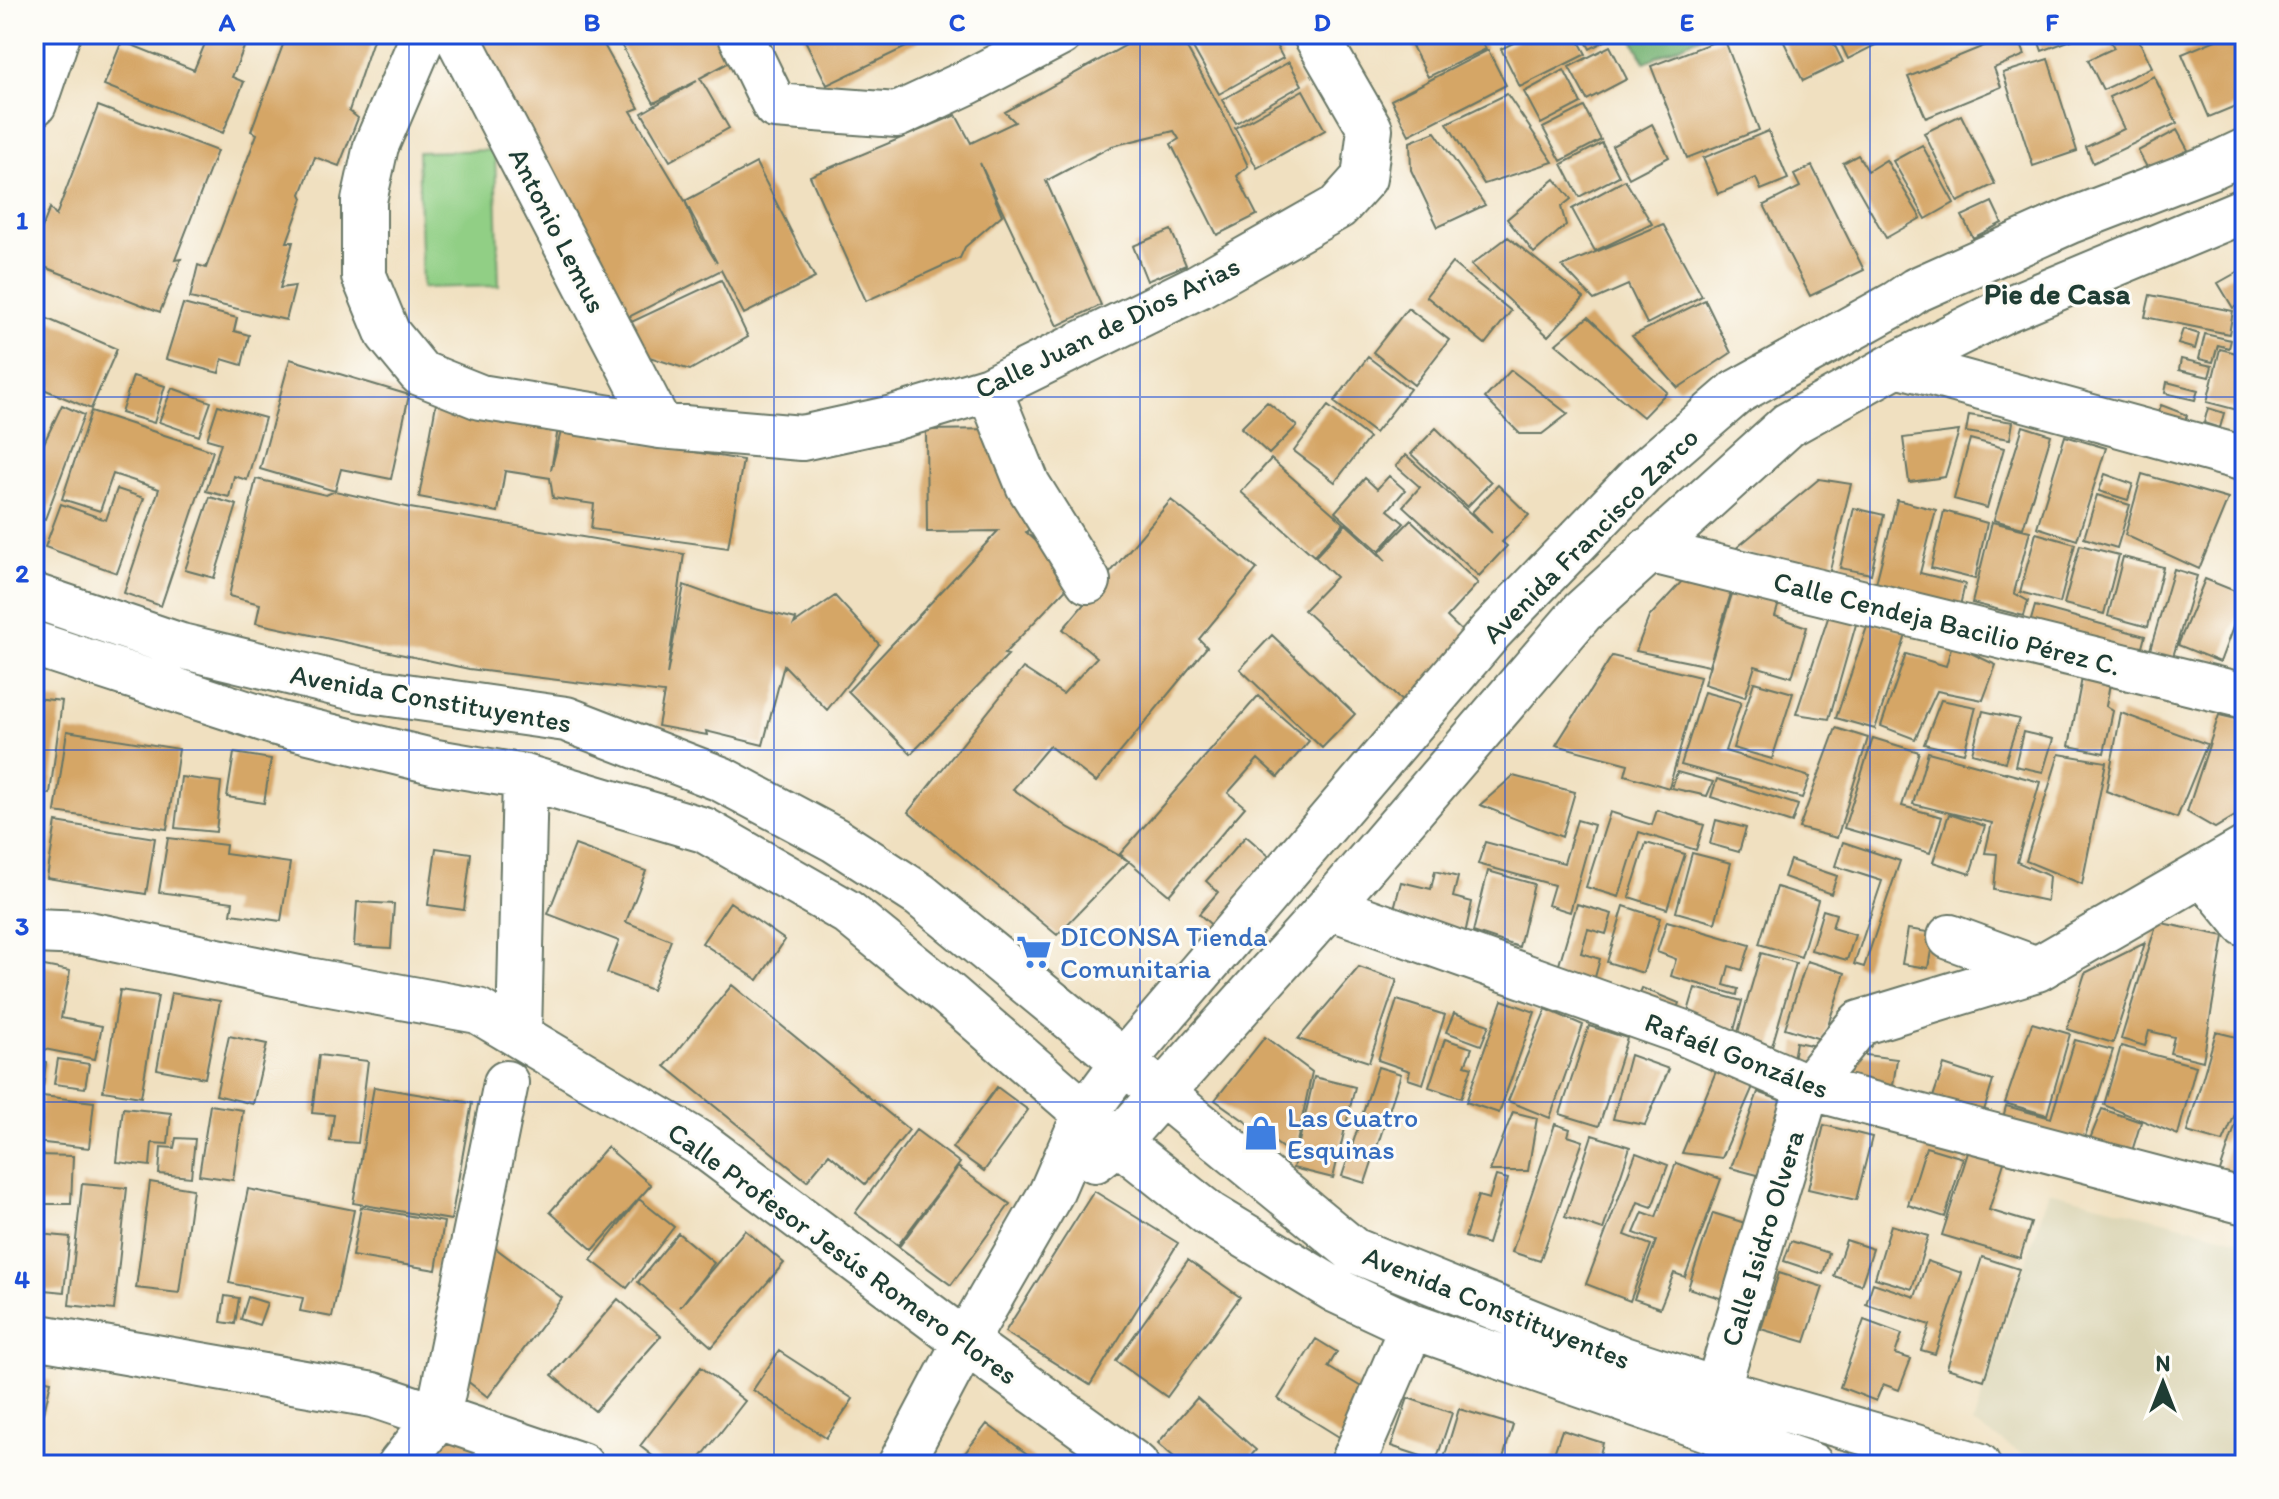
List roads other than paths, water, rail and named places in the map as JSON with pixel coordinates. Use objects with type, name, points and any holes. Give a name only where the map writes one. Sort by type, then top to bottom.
[{"type":"street","points":[[34,104],[58,34]]},
{"type":"street","name":"Calle Juan de Dios Arias","points":[[424,34],[376,146],[364,201],[364,276],[388,334],[420,373],[480,397],[660,426],[802,438],[893,418],[989,389],[1197,287],[1338,207],[1364,178],[1370,129],[1315,34]]},
{"type":"street","name":"Antonio Lemus","points":[[456,34],[660,426]]},
{"type":"street","points":[[740,34],[775,106],[897,115],[1060,34]]},
{"type":"street","name":"Avenida Francisco Zarco","points":[[900,1465],[965,1342],[1051,1193],[1085,1114],[1125,1060],[1492,630],[1642,474],[1737,392],[1916,290],[2070,221],[2245,151]]},
{"type":"street","name":"Avenida Francisco Zarco","points":[[1051,1193],[1118,1142],[1329,907],[1582,612],[1788,425],[1897,364],[2005,310],[2232,224]]},
{"type":"street","points":[[1897,364],[2245,459]]},
{"type":"street","points":[[989,389],[1028,485],[1088,581]]},
{"type":"street","name":"Calle Cendeja Bacilio Pérez C.","points":[[1648,550],[2245,696]]},
{"type":"street","name":"Avenida Constituyentes","points":[[34,596],[181,646],[363,690],[566,719],[721,779],[835,840],[920,895],[1353,1250],[1581,1364],[1811,1465]]},
{"type":"street","name":"Avenida Constituyentes","points":[[34,644],[276,723],[436,762],[525,777],[704,830],[847,912],[949,995],[1118,1142],[1209,1214],[1335,1290],[1412,1326],[1581,1364],[1623,1359],[1717,1390],[1978,1465]]},
{"type":"street","points":[[519,1035],[525,777]]},
{"type":"street","points":[[1808,1087],[1860,1023],[2037,969],[2245,849]]},
{"type":"street","points":[[2203,873],[2245,924]]},
{"type":"street","name":"Rafaél Gonzáles","points":[[1329,907],[1679,1031],[1808,1087],[2245,1202]]},
{"type":"street","name":"Calle Profesor Jesús Romero Flores","points":[[34,931],[84,933],[308,980],[478,1011],[704,1146],[965,1342],[1136,1465]]},
{"type":"street","points":[[1950,937],[2037,969]]},
{"type":"street","points":[[949,995],[991,952]]},
{"type":"street","points":[[400,1465],[438,1417],[506,1083]]},
{"type":"street","name":"Calle Isidro Olvera","points":[[1717,1390],[1808,1087]]},
{"type":"street","points":[[1352,1465],[1412,1326]]},
{"type":"street","points":[[34,1336],[373,1395],[581,1465]]},
{"type":"place","name":"DICONSA Tienda Comunitaria","points":[[1034,952]]},
{"type":"place","name":"Las Cuatro Esquinas","points":[[1261,1133]]},
{"type":"district","name":"Pie de Casa","points":[[2057,294]]}]
